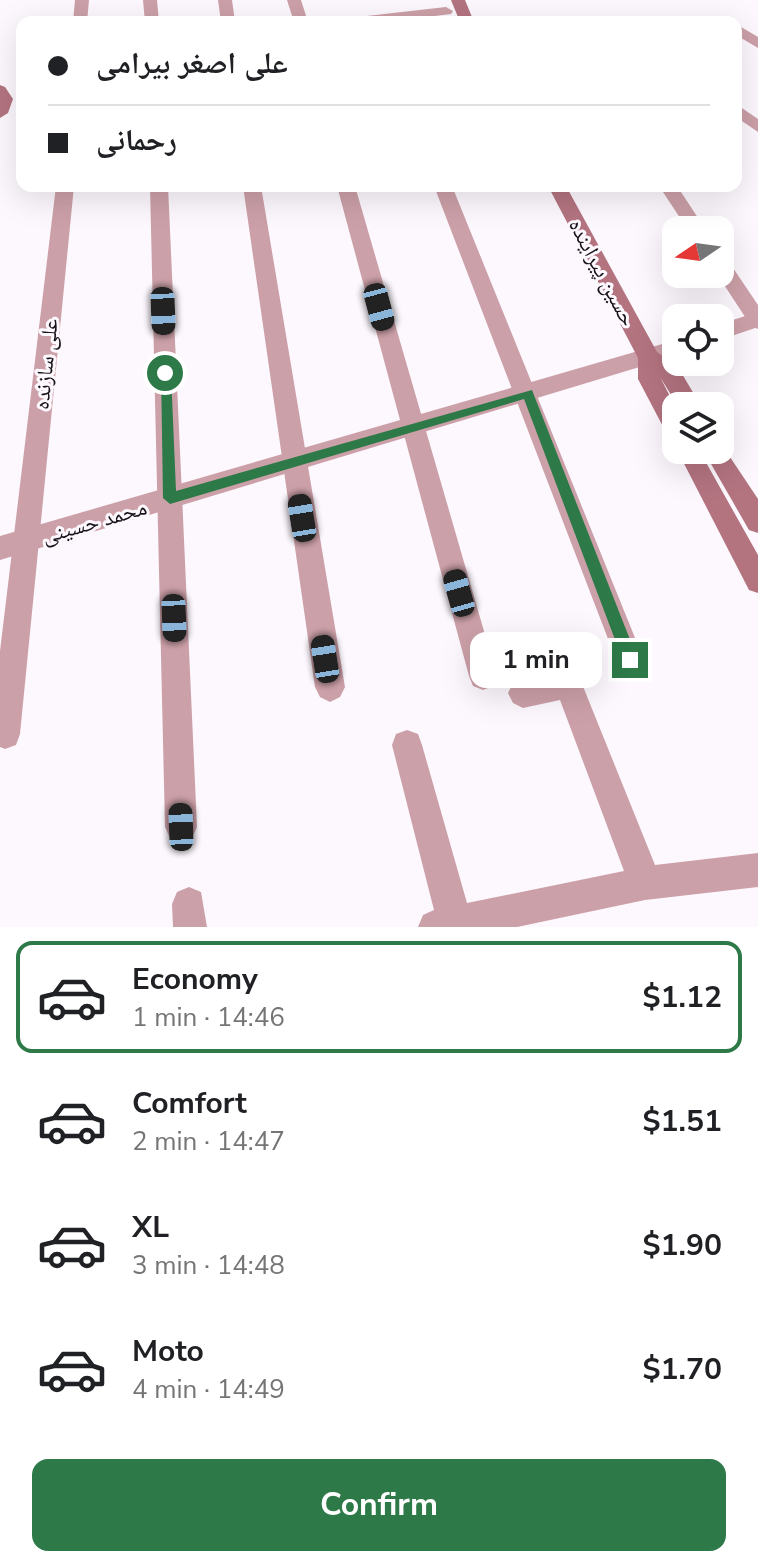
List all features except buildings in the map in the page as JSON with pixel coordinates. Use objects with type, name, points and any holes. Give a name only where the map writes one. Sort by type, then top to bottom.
[{"type":"main road","name":"حسین پیراینده","points":[[560,192],[649,358],[670,373],[682,392]]},
{"type":"main road","name":"حسین پیراینده","points":[[649,358],[649,379],[662,403]]},
{"type":"main road","points":[[695,464],[758,581]]},
{"type":"main road","points":[[723,464],[758,522]]},
{"type":"street","points":[[407,16],[446,11]]},
{"type":"street","name":"علی سازنده","points":[[5,734],[13,545],[64,192]]},
{"type":"street","points":[[159,192],[181,827]]},
{"type":"street","points":[[253,192],[330,687]]},
{"type":"street","points":[[348,192],[483,676]]},
{"type":"street","points":[[445,192],[630,660]]},
{"type":"street","points":[[672,192],[688,216]]},
{"type":"street","points":[[734,285],[758,320],[734,328]]},
{"type":"street","name":"محمد حسینی","points":[[13,545],[662,353]]},
{"type":"street","points":[[523,693],[568,684],[645,883]]},
{"type":"street","points":[[407,745],[445,925],[645,883],[758,870]]},
{"type":"route","points":[[165,373],[170,498],[527,394],[630,660]]}]
